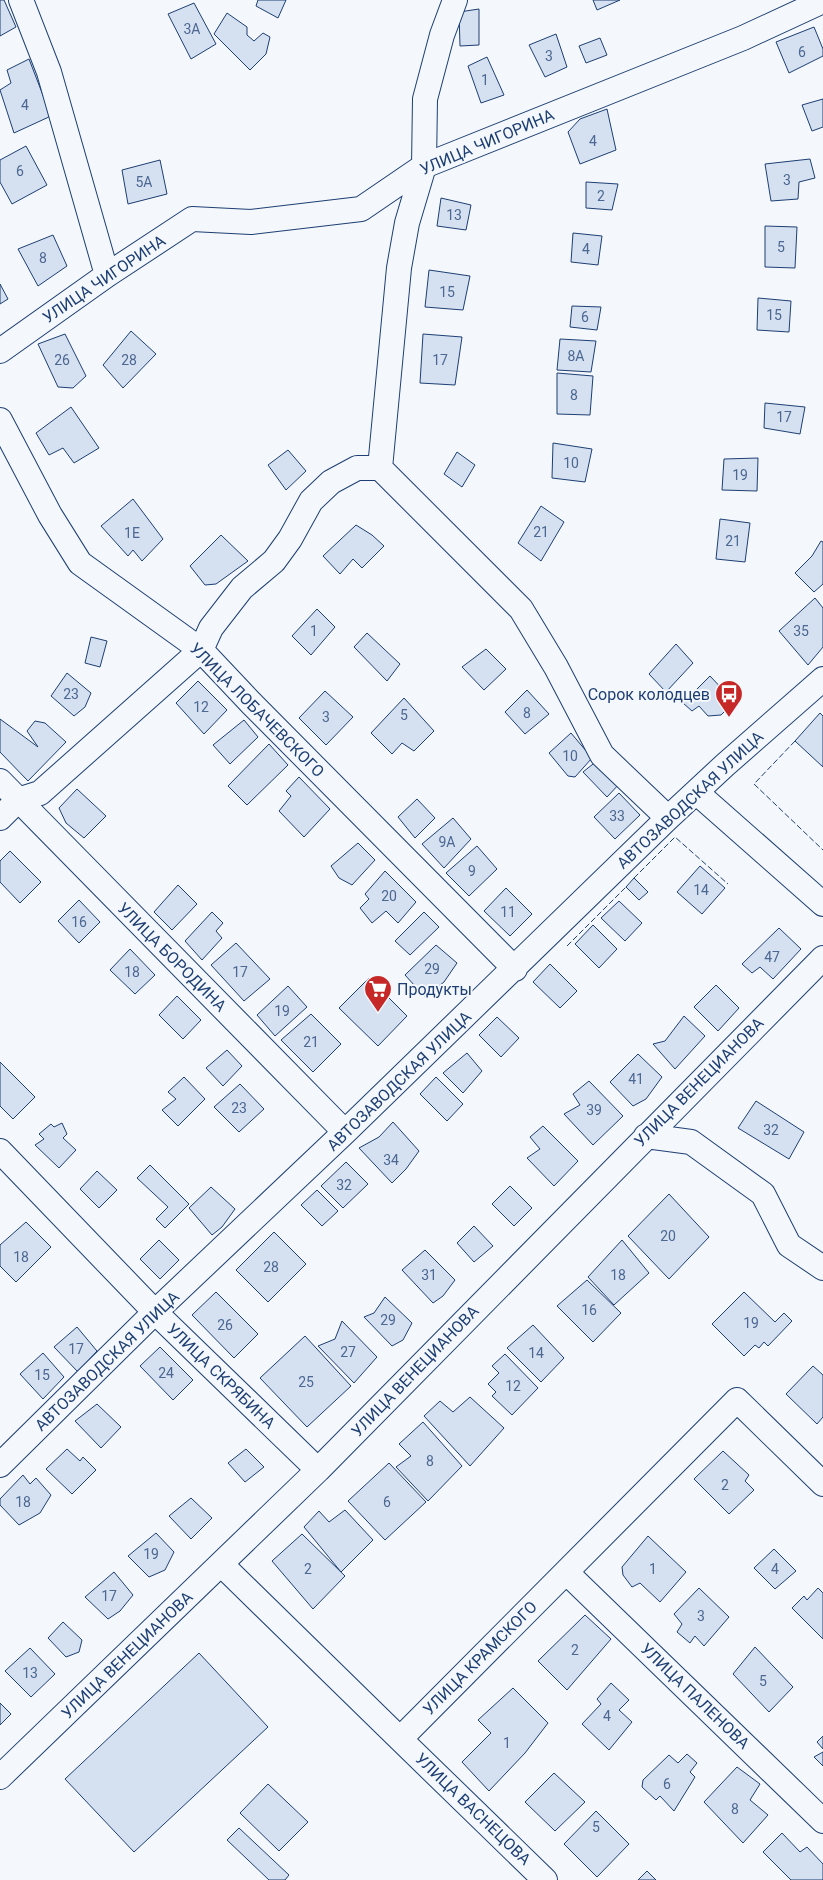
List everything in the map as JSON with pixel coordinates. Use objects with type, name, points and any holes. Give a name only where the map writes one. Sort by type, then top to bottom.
[{"type":"street","points":[[22,0],[49,72],[107,275]]},
{"type":"street","points":[[380,468],[399,268],[407,223],[424,166],[425,99],[442,34],[455,0]]},
{"type":"street","name":"УЛИЦА ЧИГОРИНА","points":[[0,351],[107,275],[192,219],[252,222],[361,208],[424,166],[743,38],[823,1]]},
{"type":"street","name":"УЛИЦА ЛОБАЧЕВСКОГО","points":[[0,420],[50,515],[80,563],[201,650],[250,703],[515,969]]},
{"type":"street","points":[[0,818],[18,800],[40,793],[201,650],[212,628],[242,588],[274,561],[290,539],[311,502],[331,482],[357,468],[380,468],[521,609],[556,667],[602,755],[668,818]]},
{"type":"street","name":"АВТОЗАВОДСКАЯ УЛИЦА","points":[[0,1465],[155,1312],[515,969],[668,818],[823,679]]},
{"type":"street","name":"УЛИЦА БОРОДИНА","points":[[0,781],[345,1132]]},
{"type":"street","points":[[696,792],[823,904]]},
{"type":"street","name":"УЛИЦА ВЕНЕЦИАНОВА","points":[[0,1777],[318,1470],[823,958]]},
{"type":"street","points":[[646,1136],[690,1142],[763,1194],[790,1245],[823,1268]]},
{"type":"street","name":"УЛИЦА СКРЯБИНА","points":[[0,1152],[155,1312],[318,1470]]},
{"type":"street","name":"УЛИЦА КРАМСКОГО","points":[[400,1739],[737,1400],[823,1484]]},
{"type":"street","points":[[221,1564],[400,1739]]},
{"type":"street","name":"УЛИЦА ПАЛЕНОВА","points":[[566,1572],[823,1821]]},
{"type":"street","name":"УЛИЦА ВАСНЕЦОВА","points":[[400,1739],[545,1880]]},
{"type":"building","points":[[0,0],[4,0],[16,27],[0,36]]},
{"type":"building","points":[[258,0],[286,0],[278,18],[256,6]]},
{"type":"building","points":[[593,0],[620,0],[597,10]]},
{"type":"building","points":[[194,3],[216,44],[191,59],[168,14]]},
{"type":"building","points":[[479,9],[479,45],[460,46],[459,12]]},
{"type":"building","points":[[227,13],[247,27],[247,35],[254,41],[263,33],[270,37],[266,54],[250,70],[214,34]]},
{"type":"building","points":[[814,27],[823,49],[823,56],[789,73],[776,42]]},
{"type":"building","points":[[556,34],[567,67],[545,77],[529,45]]},
{"type":"building","points":[[600,38],[607,55],[586,63],[579,46]]},
{"type":"building","points":[[487,57],[504,95],[481,103],[468,66]]},
{"type":"building","points":[[29,59],[51,116],[14,133],[0,90],[11,83],[7,70]]},
{"type":"building","points":[[823,99],[823,127],[812,131],[802,105]]},
{"type":"building","points":[[607,109],[616,150],[580,164],[568,132],[580,119]]},
{"type":"building","points":[[26,146],[47,185],[12,204],[0,182],[0,160]]},
{"type":"building","points":[[810,159],[815,178],[799,182],[798,199],[771,201],[765,164]]},
{"type":"building","points":[[160,160],[167,194],[128,204],[122,170]]},
{"type":"building","points":[[586,182],[618,184],[612,210],[586,208]]},
{"type":"building","points":[[441,198],[471,205],[466,230],[437,226]]},
{"type":"building","points":[[765,226],[797,227],[795,268],[765,267]]},
{"type":"building","points":[[573,233],[602,236],[598,265],[571,262]]},
{"type":"building","points":[[53,235],[67,266],[38,286],[18,249]]},
{"type":"building","points":[[429,270],[470,276],[463,310],[425,307]]},
{"type":"building","points":[[0,284],[8,299],[0,304]]},
{"type":"building","points":[[758,298],[791,301],[789,332],[757,330]]},
{"type":"building","points":[[572,306],[601,307],[597,330],[570,327]]},
{"type":"building","points":[[131,331],[156,354],[123,388],[103,365]]},
{"type":"building","points":[[65,334],[86,376],[73,388],[58,387],[38,344]]},
{"type":"building","points":[[423,334],[462,337],[455,385],[420,383]]},
{"type":"building","points":[[560,339],[596,341],[591,372],[557,370]]},
{"type":"building","points":[[557,373],[593,376],[590,415],[557,414]]},
{"type":"building","points":[[765,403],[805,407],[800,434],[764,428]]},
{"type":"building","points":[[71,407],[99,448],[74,463],[63,448],[49,455],[36,433]]},
{"type":"building","points":[[553,443],[592,449],[585,482],[552,478]]},
{"type":"building","points":[[288,450],[306,471],[286,490],[268,465]]},
{"type":"building","points":[[457,452],[475,465],[462,487],[444,474]]},
{"type":"building","points":[[758,458],[757,491],[722,490],[724,459]]},
{"type":"building","points":[[133,499],[163,539],[142,561],[133,550],[128,556],[101,526]]},
{"type":"building","points":[[541,506],[564,522],[541,561],[518,543]]},
{"type":"building","points":[[720,519],[750,523],[745,562],[716,559]]},
{"type":"building","points":[[356,525],[372,535],[384,546],[362,568],[353,559],[340,574],[323,556]]},
{"type":"building","points":[[221,535],[248,561],[216,584],[205,585],[190,566]]},
{"type":"building","points":[[821,541],[823,542],[823,584],[814,592],[795,573],[812,556]]},
{"type":"building","points":[[815,598],[823,608],[823,647],[808,665],[779,631]]},
{"type":"building","points":[[317,609],[335,627],[311,655],[292,636]]},
{"type":"building","points":[[367,633],[400,664],[387,681],[354,647]]},
{"type":"building","points":[[91,637],[107,641],[100,667],[85,663]]},
{"type":"building","points":[[676,644],[693,663],[666,692],[649,674]]},
{"type":"building","points":[[486,649],[506,669],[484,690],[462,667]]},
{"type":"building","points":[[67,673],[91,693],[85,707],[74,716],[51,696]]},
{"type":"building","points":[[710,676],[727,694],[731,705],[721,715],[708,716],[699,706],[692,711],[683,703]]},
{"type":"building","points":[[198,681],[227,710],[204,734],[176,703]]},
{"type":"building","points":[[527,690],[549,714],[525,734],[505,712]]},
{"type":"building","points":[[325,691],[353,717],[326,745],[299,718]]},
{"type":"building","points":[[404,698],[434,731],[414,751],[402,743],[392,754],[371,733]]},
{"type":"building","points":[[820,713],[823,716],[823,767],[795,741]]},
{"type":"building","points":[[0,719],[38,747],[27,731],[35,721],[45,723],[66,742],[28,781],[0,752]]},
{"type":"building","points":[[244,720],[258,737],[230,764],[213,745]]},
{"type":"building","points":[[571,733],[592,758],[575,777],[568,776],[549,753]]},
{"type":"building","points":[[269,744],[288,765],[247,805],[228,786]]},
{"type":"building","points":[[598,760],[621,782],[607,797],[583,772]]},
{"type":"building","points":[[299,777],[330,809],[304,837],[279,811],[291,796],[286,791]]},
{"type":"building","points":[[77,789],[106,816],[84,838],[66,823],[59,808]]},
{"type":"building","points":[[619,793],[640,815],[615,839],[594,817]]},
{"type":"building","points":[[417,799],[435,818],[415,838],[398,817]]},
{"type":"building","points":[[453,818],[471,839],[444,868],[422,844]]},
{"type":"building","points":[[358,843],[375,860],[352,885],[339,878],[331,866]]},
{"type":"building","points":[[477,846],[497,869],[469,896],[446,873]]},
{"type":"building","points":[[10,851],[41,882],[20,903],[0,882],[0,861]]},
{"type":"building","points":[[700,866],[725,888],[702,914],[677,892]]},
{"type":"building","points":[[385,871],[416,902],[398,923],[386,911],[372,923],[360,908],[369,899],[365,894]]},
{"type":"building","points":[[634,878],[648,892],[639,900],[626,887]]},
{"type":"building","points":[[178,885],[197,904],[172,930],[154,912]]},
{"type":"building","points":[[506,888],[532,914],[510,936],[484,911]]},
{"type":"building","points":[[79,900],[100,922],[79,943],[58,921]]},
{"type":"building","points":[[619,901],[642,923],[625,941],[601,918]]},
{"type":"building","points":[[212,912],[223,923],[216,931],[222,938],[202,960],[185,941]]},
{"type":"building","points":[[424,912],[439,927],[410,955],[395,941]]},
{"type":"building","points":[[593,925],[617,949],[599,968],[575,944]]},
{"type":"building","points":[[779,928],[801,949],[773,979],[760,967],[752,973],[742,964]]},
{"type":"building","points":[[236,943],[270,979],[244,1001],[211,965]]},
{"type":"building","points":[[436,945],[457,963],[444,982],[425,997],[405,975]]},
{"type":"building","points":[[130,949],[155,975],[135,994],[110,970]]},
{"type":"building","points":[[550,964],[577,991],[560,1008],[533,982]]},
{"type":"building","points":[[369,978],[407,1016],[378,1046],[339,1008]]},
{"type":"building","points":[[716,985],[739,1008],[718,1031],[694,1007]]},
{"type":"building","points":[[288,986],[307,1007],[275,1036],[257,1015]]},
{"type":"building","points":[[177,996],[201,1020],[183,1039],[159,1015]]},
{"type":"building","points":[[311,1014],[341,1044],[313,1072],[281,1040]]},
{"type":"building","points":[[684,1016],[705,1036],[675,1069],[653,1044],[665,1041]]},
{"type":"building","points":[[497,1017],[519,1038],[501,1057],[479,1035]]},
{"type":"building","points":[[227,1050],[242,1066],[223,1086],[206,1068]]},
{"type":"building","points":[[467,1053],[482,1071],[463,1093],[443,1073]]},
{"type":"building","points":[[638,1054],[662,1077],[646,1099],[633,1106],[610,1082]]},
{"type":"building","points":[[0,1062],[35,1097],[13,1119],[0,1106]]},
{"type":"building","points":[[184,1077],[205,1099],[178,1126],[162,1110],[176,1099],[168,1092]]},
{"type":"building","points":[[436,1077],[463,1104],[447,1121],[420,1094]]},
{"type":"building","points":[[589,1081],[623,1116],[593,1145],[564,1114],[580,1105],[573,1094]]},
{"type":"building","points":[[240,1084],[264,1109],[239,1132],[214,1107]]},
{"type":"building","points":[[756,1101],[804,1132],[789,1159],[738,1128]]},
{"type":"building","points":[[393,1122],[419,1151],[406,1169],[392,1183],[359,1148],[379,1137]]},
{"type":"building","points":[[62,1123],[67,1134],[63,1138],[76,1150],[59,1168],[35,1145],[44,1139],[39,1134],[51,1124],[54,1127]]},
{"type":"building","points":[[543,1126],[578,1161],[554,1186],[527,1158],[540,1149],[530,1137]]},
{"type":"building","points":[[346,1162],[368,1184],[343,1208],[321,1186]]},
{"type":"building","points":[[150,1165],[189,1204],[165,1228],[156,1219],[168,1207],[137,1178]]},
{"type":"building","points":[[97,1171],[117,1190],[99,1208],[80,1189]]},
{"type":"building","points":[[510,1186],[532,1208],[514,1226],[492,1204]]},
{"type":"building","points":[[211,1187],[235,1209],[222,1227],[212,1235],[189,1208]]},
{"type":"building","points":[[317,1190],[338,1211],[322,1226],[301,1205]]},
{"type":"building","points":[[669,1194],[709,1237],[669,1279],[628,1236]]},
{"type":"building","points":[[26,1222],[51,1247],[16,1282],[0,1266],[0,1245]]},
{"type":"building","points":[[474,1226],[493,1246],[474,1262],[457,1243]]},
{"type":"building","points":[[274,1232],[306,1264],[268,1302],[236,1270]]},
{"type":"building","points":[[159,1240],[179,1260],[160,1279],[140,1259]]},
{"type":"building","points":[[622,1240],[649,1273],[614,1305],[588,1277]]},
{"type":"building","points":[[425,1250],[455,1280],[443,1296],[433,1303],[402,1270]]},
{"type":"building","points":[[587,1280],[621,1313],[593,1342],[557,1306]]},
{"type":"building","points":[[216,1292],[258,1334],[234,1358],[192,1315]]},
{"type":"building","points":[[744,1292],[775,1322],[784,1313],[792,1321],[768,1346],[764,1342],[759,1348],[755,1345],[744,1356],[712,1324]]},
{"type":"building","points":[[385,1297],[412,1323],[403,1340],[392,1346],[364,1317],[374,1313]]},
{"type":"building","points":[[342,1321],[377,1357],[354,1383],[318,1346],[335,1339]]},
{"type":"building","points":[[533,1325],[564,1358],[541,1382],[507,1348]]},
{"type":"building","points":[[77,1327],[97,1351],[78,1372],[54,1347]]},
{"type":"building","points":[[305,1336],[351,1386],[307,1427],[260,1378]]},
{"type":"building","points":[[160,1347],[193,1380],[173,1400],[140,1366]]},
{"type":"building","points":[[43,1353],[64,1377],[43,1399],[20,1374]]},
{"type":"building","points":[[505,1354],[538,1388],[512,1415],[492,1396],[496,1392],[488,1384],[499,1373],[492,1366]]},
{"type":"building","points":[[813,1366],[823,1375],[823,1417],[817,1424],[786,1394]]},
{"type":"building","points":[[470,1397],[504,1428],[470,1466],[424,1416],[440,1401],[453,1412]]},
{"type":"building","points":[[97,1404],[121,1427],[101,1448],[75,1421]]},
{"type":"building","points":[[423,1422],[462,1466],[428,1501],[396,1467],[411,1456],[399,1444]]},
{"type":"building","points":[[67,1449],[80,1461],[83,1457],[96,1470],[72,1494],[46,1469]]},
{"type":"building","points":[[246,1449],[264,1467],[245,1482],[228,1463]]},
{"type":"building","points":[[723,1451],[749,1475],[745,1481],[754,1490],[729,1514],[694,1479]]},
{"type":"building","points":[[389,1463],[426,1502],[385,1540],[348,1501]]},
{"type":"building","points":[[23,1475],[30,1484],[36,1478],[51,1495],[40,1513],[19,1525],[0,1505],[0,1499]]},
{"type":"building","points":[[191,1498],[212,1518],[191,1539],[169,1516]]},
{"type":"building","points":[[345,1510],[373,1540],[341,1572],[304,1527],[319,1511],[329,1522]]},
{"type":"building","points":[[156,1533],[174,1552],[165,1570],[149,1577],[128,1556]]},
{"type":"building","points":[[302,1534],[345,1576],[313,1609],[272,1561]]},
{"type":"building","points":[[648,1536],[686,1572],[660,1602],[640,1583],[632,1587],[623,1575],[622,1567]]},
{"type":"building","points":[[774,1549],[796,1571],[775,1589],[754,1568]]},
{"type":"building","points":[[114,1572],[133,1595],[120,1611],[108,1619],[85,1597]]},
{"type":"building","points":[[699,1588],[729,1617],[704,1646],[695,1636],[690,1643],[677,1632],[682,1624],[674,1614]]},
{"type":"building","points":[[818,1588],[823,1593],[823,1639],[792,1608],[804,1596],[807,1600]]},
{"type":"building","points":[[585,1615],[611,1639],[567,1690],[538,1661]]},
{"type":"building","points":[[63,1622],[82,1640],[79,1652],[66,1657],[48,1638]]},
{"type":"building","points":[[755,1647],[793,1687],[769,1712],[733,1674]]},
{"type":"building","points":[[30,1648],[55,1674],[31,1697],[5,1671]]},
{"type":"building","points":[[199,1653],[268,1727],[134,1852],[65,1779]]},
{"type":"building","points":[[611,1683],[629,1700],[619,1710],[632,1722],[609,1750],[582,1724],[601,1704],[597,1699]]},
{"type":"building","points":[[513,1688],[548,1723],[525,1753],[489,1791],[462,1762],[491,1733],[478,1720]]},
{"type":"building","points":[[0,1703],[11,1714],[0,1725]]},
{"type":"building","points":[[823,1736],[823,1749],[817,1742]]},
{"type":"building","points":[[823,1752],[823,1766],[814,1757]]},
{"type":"building","points":[[687,1754],[697,1763],[690,1772],[695,1777],[674,1811],[660,1796],[656,1800],[642,1787],[643,1780],[669,1755],[678,1763]]},
{"type":"building","points":[[737,1767],[760,1784],[750,1800],[768,1815],[743,1843],[704,1802]]},
{"type":"building","points":[[554,1773],[585,1802],[555,1831],[525,1802]]},
{"type":"building","points":[[268,1784],[308,1822],[279,1851],[240,1813]]},
{"type":"building","points":[[596,1811],[629,1844],[597,1877],[564,1844]]},
{"type":"building","points":[[239,1828],[289,1875],[285,1880],[269,1880],[227,1840]]},
{"type":"building","points":[[782,1833],[800,1852],[807,1847],[823,1864],[823,1880],[791,1880],[763,1852]]},
{"type":"building","points":[[647,1871],[656,1880],[638,1880]]},
{"type":"fence","points":[[795,741],[754,784],[823,850]]},
{"type":"fence","points":[[634,878],[675,837],[728,884]]},
{"type":"fence","points":[[567,946],[626,887]]},
{"type":"place","name":"Сорок колодцев","points":[[729,718]]},
{"type":"place","name":"Продукты","points":[[378,1013]]}]
